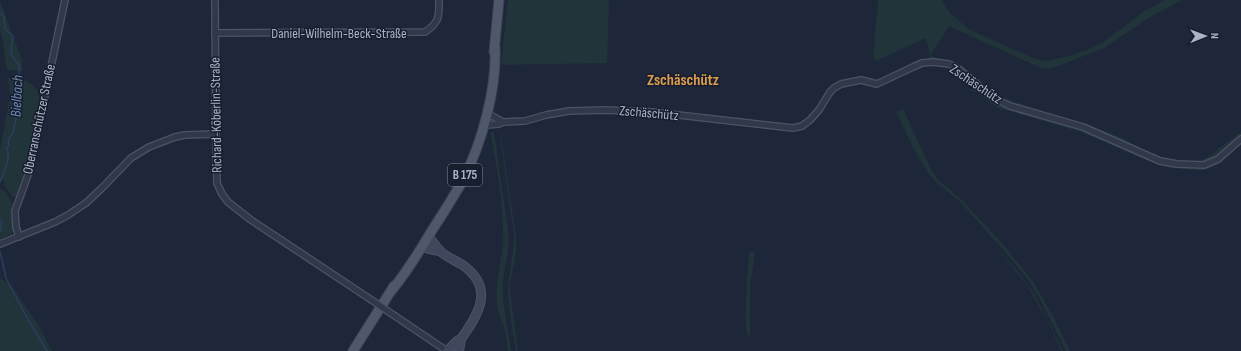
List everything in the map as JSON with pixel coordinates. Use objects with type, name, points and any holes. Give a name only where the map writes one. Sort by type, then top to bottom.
[{"type":"main road","name":"B 175","points":[[352,351],[415,252],[422,246],[428,237],[468,168],[484,124],[491,92],[495,63],[499,0]]},
{"type":"street","name":"Oberranschützer Straße","points":[[19,237],[16,226],[15,211],[29,172],[65,0]]},
{"type":"street","name":"Richard-Köberlin-Straße","points":[[215,0],[217,183],[222,194],[228,202],[251,220],[447,351]]},
{"type":"street","name":"Daniel-Wilhelm-Beck-Straße","points":[[215,33],[426,32],[433,27],[439,17],[439,0]]},
{"type":"street","name":"Zschäschütz","points":[[484,124],[525,121],[569,111],[634,111],[793,128],[802,126],[810,120],[819,110],[830,92],[842,84],[861,80],[877,84],[922,63],[933,62],[949,64],[960,70],[994,98],[1010,106],[1083,127],[1160,161],[1177,164],[1204,165],[1218,158],[1241,139]]},
{"type":"street","points":[[487,113],[503,122]]},
{"type":"street","points":[[0,244],[68,215],[86,203],[130,158],[149,147],[175,137],[216,134]]},
{"type":"street","points":[[428,237],[440,251],[472,274],[480,286],[482,296],[480,307],[461,339],[459,351]]},
{"type":"street","points":[[422,246],[440,251]]},
{"type":"street","points":[[447,351],[461,339]]},
{"type":"shaded area","points":[[508,0],[609,0],[607,63],[501,65]]},
{"type":"shaded area","points":[[878,0],[942,0],[950,13],[970,30],[1033,58],[1046,61],[1073,55],[1101,44],[1143,12],[1164,0],[1182,0],[1147,19],[1104,48],[1056,67],[1045,69],[949,26],[930,56],[926,38],[876,61],[873,56]]},
{"type":"shaded area","points":[[0,1],[22,60],[22,71],[7,70],[0,31]]},
{"type":"shaded area","points":[[930,56],[956,62],[963,66],[1001,97],[1084,123],[1123,138],[1152,155],[1178,160],[1197,161],[1214,153],[1241,132],[1241,137],[1211,161],[1197,164],[1160,159],[1121,143],[1011,104],[1000,99],[962,69],[930,60]]},
{"type":"shaded area","points":[[8,78],[20,79],[34,86],[39,95],[40,102],[26,167],[16,197],[13,197],[4,185],[5,182],[0,180],[0,149],[10,96]]},
{"type":"shaded area","points":[[974,85],[998,103],[1010,108],[1083,129],[1141,155],[1205,166],[1241,141],[1241,145],[1222,162],[1205,170],[1169,168],[1150,162],[1081,132],[998,108],[978,93],[971,90]]},
{"type":"shaded area","points":[[903,109],[931,169],[938,180],[962,200],[1001,242],[1032,280],[1053,316],[1070,351],[1066,351],[1041,301],[1029,281],[960,202],[935,181],[928,173],[914,149],[896,112]]},
{"type":"shaded area","points":[[494,132],[509,237],[503,291],[504,308],[511,351],[508,351],[505,330],[497,307],[498,272],[503,246],[503,218],[496,161],[490,133]]},
{"type":"shaded area","points":[[500,136],[516,236],[516,253],[510,283],[510,291],[518,351],[516,351],[508,296],[514,236]]},
{"type":"shaded area","points":[[0,188],[5,191],[13,204],[13,230],[12,234],[0,239]]},
{"type":"shaded area","points":[[986,235],[1020,274],[1035,295],[1063,351],[1061,351],[1047,320],[1026,284]]},
{"type":"shaded area","points":[[749,252],[755,252],[750,286],[750,336],[747,334],[745,319]]},
{"type":"shaded area","points":[[0,278],[11,285],[39,326],[52,351],[0,351]]},
{"type":"waterway","name":"Bielbach","points":[[0,13],[4,17],[5,29],[13,36],[11,49],[12,56],[19,65],[19,82],[17,92],[18,109],[13,133],[8,140],[8,161],[0,182]]},
{"type":"waterway","points":[[0,220],[2,223],[0,231]]},
{"type":"waterway","points":[[0,251],[6,278],[47,351]]},
{"type":"district","name":"Zschäschütz","points":[[683,80]]}]
